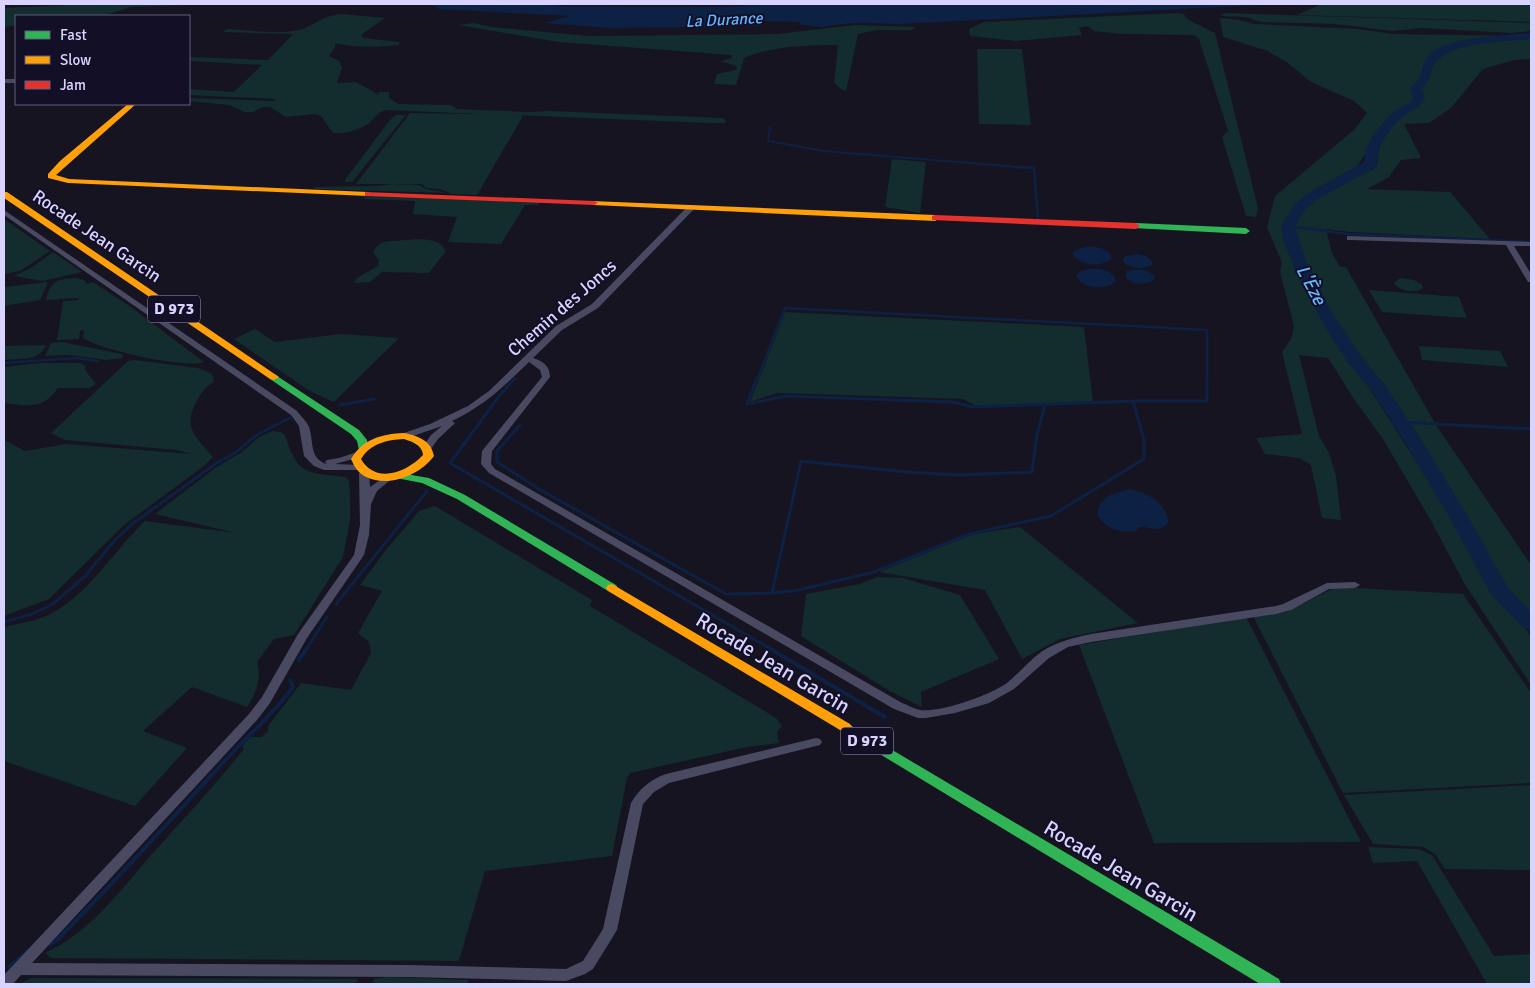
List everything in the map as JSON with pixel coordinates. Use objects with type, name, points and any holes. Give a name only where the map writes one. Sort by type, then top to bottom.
[{"type":"main road","points":[[131,105],[63,163],[52,176],[68,181],[1246,231]]},
{"type":"main road","name":"Rocade Jean Garcin","points":[[4,194],[344,424],[364,441],[360,451]]},
{"type":"main road","name":"Rocade Jean Garcin","points":[[344,424],[372,436],[399,437],[422,442],[428,447]]},
{"type":"main road","points":[[361,470],[356,464],[360,451],[381,439],[399,437]]},
{"type":"main road","points":[[395,476],[416,470],[427,461],[428,447]]},
{"type":"main road","name":"Rocade Jean Garcin","points":[[427,461],[433,472],[460,497]]},
{"type":"main road","name":"Rocade Jean Garcin","points":[[361,470],[380,477],[395,476],[425,480],[460,497],[1273,984]]},
{"type":"street","name":"Chemin des Joncs","points":[[428,447],[438,433],[492,393],[566,322],[595,306],[692,207]]},
{"type":"street","name":"Rocade Jean Garcin","points":[[4,212],[294,413],[304,426],[310,458]]},
{"type":"street","points":[[1350,238],[1531,244]]},
{"type":"street","points":[[1508,243],[1531,280]]},
{"type":"street","points":[[527,359],[542,365],[547,372],[546,377],[487,451],[486,464],[492,471],[898,706],[918,714],[955,709],[985,700],[1010,686],[1044,655],[1065,644],[1091,638],[1276,610],[1287,607],[1328,586],[1355,585]]},
{"type":"street","name":"Chemin des Joncs","points":[[399,437],[433,426],[470,408]]},
{"type":"street","points":[[310,458],[326,463],[334,462],[360,451]]},
{"type":"street","points":[[310,458],[317,464],[324,466],[361,470],[366,513]]},
{"type":"street","points":[[4,984],[253,718],[266,700],[302,637],[359,556],[372,490],[395,476]]},
{"type":"street","points":[[18,969],[398,971],[566,975],[588,965],[610,930],[637,803],[644,793],[652,786],[666,779],[816,742]]},
{"type":"green space","points":[[88,4],[217,4],[131,7],[105,15],[15,15],[15,25],[4,27],[4,8]]},
{"type":"green space","points":[[1321,4],[1531,4],[1531,22],[1297,15]]},
{"type":"green space","points":[[1224,13],[1531,23],[1531,31],[1511,33],[1422,28],[1393,31],[1335,24],[1261,22],[1246,17],[1221,16]]},
{"type":"green space","points":[[1184,14],[1187,19],[1215,33],[1258,208],[1256,217],[1246,216],[1222,137],[1228,131],[1199,39],[1196,36],[1122,34],[1094,31],[1087,26],[1079,28],[1082,35],[1016,41],[970,36],[969,29],[984,22]]},
{"type":"green space","points":[[335,15],[385,18],[361,35],[363,38],[399,42],[399,45],[375,47],[335,43],[335,47],[329,56],[339,61],[342,68],[337,83],[356,82],[379,95],[379,92],[389,92],[389,98],[398,104],[451,105],[457,109],[723,118],[726,121],[725,123],[709,123],[514,115],[523,116],[477,195],[451,194],[440,189],[426,188],[422,184],[356,184],[410,113],[479,114],[386,110],[360,128],[347,132],[333,133],[321,116],[315,114],[286,117],[270,107],[263,107],[253,112],[245,112],[229,105],[190,101],[190,98],[275,101],[274,99],[190,95],[190,89],[234,92],[262,65],[190,61],[190,57],[268,60],[293,34],[223,32],[227,29],[269,32],[294,31]]},
{"type":"green space","points":[[1220,18],[1240,20],[1254,24],[1359,29],[1393,34],[1531,36],[1531,59],[1514,60],[1483,69],[1451,108],[1429,123],[1404,124],[1421,158],[1401,160],[1389,177],[1367,189],[1450,192],[1490,239],[1350,232],[1326,229],[1332,253],[1340,267],[1346,267],[1436,425],[1531,565],[1531,617],[1501,589],[1440,477],[1308,278],[1293,241],[1290,225],[1301,208],[1357,174],[1372,170],[1377,164],[1378,145],[1394,122],[1387,121],[1357,166],[1348,174],[1317,188],[1301,200],[1292,211],[1286,223],[1286,241],[1321,312],[1482,565],[1498,594],[1531,636],[1531,685],[1464,583],[1430,519],[1383,439],[1354,399],[1328,358],[1299,355],[1319,436],[1329,453],[1336,476],[1341,520],[1322,518],[1311,465],[1299,458],[1265,454],[1256,438],[1302,434],[1282,352],[1291,339],[1294,326],[1280,272],[1282,263],[1267,227],[1275,196],[1354,130],[1367,113],[1354,101],[1311,82],[1288,63],[1268,51],[1223,37]]},
{"type":"green space","points":[[474,23],[491,27],[588,36],[777,34],[855,25],[915,27],[912,30],[877,30],[858,34],[846,91],[834,83],[838,45],[790,47],[755,54],[744,58],[736,85],[714,84],[717,74],[736,70],[737,66],[722,61],[732,58],[731,55],[558,42],[458,25]]},
{"type":"green space","points":[[977,49],[1022,49],[1031,125],[979,124]]},
{"type":"green space","points":[[396,115],[406,115],[352,182],[345,182],[389,121]]},
{"type":"green space","points":[[892,159],[926,162],[920,213],[885,207]]},
{"type":"green space","points":[[392,184],[420,185],[426,189],[446,193],[315,189],[315,187]]},
{"type":"green space","points":[[365,195],[541,202],[538,205],[525,205],[501,244],[448,242],[457,217],[413,214],[415,201],[364,199]]},
{"type":"green space","points":[[4,219],[50,251],[20,271],[4,274]]},
{"type":"green space","points":[[416,239],[437,242],[446,251],[429,273],[382,272],[370,282],[354,283],[357,278],[378,266],[379,261],[373,252],[379,244],[388,241]]},
{"type":"green space","points":[[53,252],[82,272],[43,281],[14,276],[31,268]]},
{"type":"green space","points":[[77,278],[84,280],[87,284],[93,282],[128,305],[204,362],[180,363],[162,361],[124,353],[83,338],[84,330],[80,331],[79,339],[57,340],[63,301],[79,300],[78,298],[46,300],[48,293],[56,282]]},
{"type":"green space","points":[[1400,278],[1414,280],[1421,284],[1423,288],[1416,291],[1404,290],[1394,283]]},
{"type":"green space","points":[[48,282],[40,300],[4,306],[4,287]]},
{"type":"green space","points":[[1369,290],[1459,297],[1467,318],[1382,312]]},
{"type":"green space","points":[[785,312],[1084,327],[1093,402],[978,407],[963,399],[777,393],[750,402]]},
{"type":"green space","points":[[255,329],[275,342],[341,334],[399,338],[334,402],[308,390],[234,339]]},
{"type":"green space","points":[[62,342],[122,354],[123,358],[106,360],[69,355],[45,356],[51,343]]},
{"type":"green space","points":[[46,345],[34,357],[4,360],[4,346]]},
{"type":"green space","points":[[1419,346],[1500,351],[1508,367],[1422,360]]},
{"type":"green space","points":[[135,360],[198,368],[212,374],[214,381],[204,390],[193,409],[191,423],[195,435],[213,457],[204,466],[124,525],[49,599],[4,616],[4,440],[25,451],[66,444],[192,454],[176,450],[65,440],[51,433],[128,361]]},
{"type":"green space","points":[[39,363],[80,363],[85,365],[85,370],[96,384],[90,388],[58,388],[46,400],[34,405],[4,403],[4,367]]},
{"type":"green space","points":[[272,431],[281,432],[285,435],[295,459],[306,470],[313,473],[346,477],[349,481],[350,520],[343,557],[294,635],[274,639],[257,662],[259,674],[257,686],[247,707],[192,687],[143,731],[187,748],[135,806],[4,761],[4,627],[41,618],[65,605],[90,583],[145,521],[236,533],[155,514],[215,468],[242,452],[259,437]]},
{"type":"green space","points":[[435,506],[592,600],[590,606],[776,718],[782,726],[777,732],[779,743],[747,747],[630,773],[627,778],[612,856],[485,871],[459,961],[51,958],[45,953],[61,945],[76,934],[103,910],[244,749],[242,746],[250,737],[261,737],[268,732],[268,726],[301,683],[351,690],[371,653],[369,642],[358,633],[382,591],[360,585],[385,551],[419,511]]},
{"type":"green space","points":[[1020,527],[1138,623],[1060,639],[1022,659],[985,590],[879,572],[973,534]]},
{"type":"green space","points":[[877,577],[903,578],[960,595],[999,659],[921,692],[922,707],[888,690],[801,636],[806,594],[860,584]]},
{"type":"green space","points":[[1336,587],[1463,594],[1531,693],[1531,783],[1343,793],[1253,616],[1286,612]]},
{"type":"green space","points":[[1246,617],[1361,842],[1154,843],[1079,645]]},
{"type":"green space","points":[[1531,785],[1531,870],[1445,869],[1435,854],[1423,847],[1373,844],[1344,795]]},
{"type":"green space","points":[[1368,847],[1419,849],[1432,855],[1494,956],[1531,954],[1531,984],[1487,984],[1417,861],[1373,863]]},
{"type":"green space","points":[[387,977],[468,980],[467,984],[372,984],[374,979]]},
{"type":"green space","points":[[31,978],[358,979],[355,984],[19,984]]},
{"type":"water","name":"La Durance","points":[[422,4],[720,7],[781,4],[1278,4],[902,24],[851,23],[821,27],[802,25],[799,22],[764,21],[760,26],[610,28],[544,23],[570,16],[439,9],[435,6]]},
{"type":"water","points":[[1085,247],[1105,249],[1112,258],[1097,264],[1080,261],[1073,254],[1075,250]]},
{"type":"water","points":[[1137,254],[1146,256],[1152,261],[1152,265],[1137,268],[1123,262],[1125,256]]},
{"type":"water","points":[[1089,269],[1101,269],[1109,272],[1116,281],[1101,287],[1084,284],[1076,276],[1079,272]]},
{"type":"water","points":[[1139,269],[1148,271],[1155,276],[1154,280],[1139,284],[1125,277],[1127,271]]},
{"type":"water","points":[[1130,489],[1150,496],[1161,505],[1165,510],[1168,523],[1164,527],[1157,529],[1139,527],[1136,531],[1119,531],[1109,527],[1101,520],[1097,515],[1100,503],[1110,495]]},
{"type":"waterway","name":"L'Èze","points":[[1531,36],[1467,44],[1443,51],[1435,56],[1427,67],[1424,81],[1416,88],[1419,99],[1414,106],[1399,113],[1378,138],[1371,151],[1371,164],[1306,201],[1294,215],[1288,226],[1297,259],[1324,313],[1355,360],[1379,389],[1411,438],[1457,513],[1499,591],[1531,623]]},
{"type":"waterway","points":[[770,127],[768,141],[824,151],[1025,167]]},
{"type":"waterway","points":[[1016,167],[1025,167]]},
{"type":"waterway","points":[[1025,167],[1034,168],[1038,220]]},
{"type":"waterway","points":[[1025,167],[1031,168]]},
{"type":"waterway","points":[[1288,226],[1348,234],[1531,242]]},
{"type":"waterway","points":[[757,380],[785,308],[1207,330],[1207,401],[1133,401]]},
{"type":"waterway","points":[[4,363],[76,358],[98,361]]},
{"type":"waterway","points":[[514,380],[515,378],[500,395],[450,463],[769,648]]},
{"type":"waterway","points":[[757,378],[747,404],[786,396],[953,402],[973,407],[1133,401]]},
{"type":"waterway","points":[[340,405],[374,399]]},
{"type":"waterway","points":[[772,593],[794,591],[874,572],[969,534],[1051,516],[1144,459],[1144,440],[1133,401]]},
{"type":"waterway","points":[[772,593],[801,461],[906,472],[959,475],[1032,472],[1037,434],[1045,405]]},
{"type":"waterway","points":[[4,622],[32,614],[53,604],[85,576],[115,540],[132,524],[218,462],[235,453],[258,434],[290,418]]},
{"type":"waterway","points":[[1400,422],[1531,429]]},
{"type":"waterway","points":[[520,425],[497,451],[497,462],[539,489],[726,594],[772,593]]},
{"type":"waterway","points":[[336,604],[427,491]]},
{"type":"waterway","points":[[307,648],[327,617]]},
{"type":"waterway","points":[[299,660],[308,647]]},
{"type":"waterway","points":[[767,647],[885,717]]},
{"type":"waterway","points":[[50,944],[56,941],[271,713],[293,687],[290,680]]},
{"type":"waterway","points":[[9,967],[28,951]]},
{"type":"traffic: fast","points":[[1136,226],[1246,231]]},
{"type":"traffic: fast","points":[[274,377],[355,432],[362,440],[363,448]]},
{"type":"traffic: fast","points":[[400,476],[425,480],[461,497],[612,588]]},
{"type":"traffic: fast","points":[[845,727],[1273,984]]},
{"type":"traffic: slow","points":[[131,105],[63,163],[51,176],[68,181],[368,194]]},
{"type":"traffic: slow","points":[[4,194],[274,377]]},
{"type":"traffic: slow","points":[[594,203],[935,218]]},
{"type":"traffic: slow","points":[[404,436],[424,444],[429,456],[422,463],[412,470],[390,477],[369,475],[361,469],[356,459],[370,444],[390,437],[404,436]]},
{"type":"traffic: slow","points":[[612,588],[845,727]]},
{"type":"traffic: jam","points":[[368,194],[594,203]]},
{"type":"traffic: jam","points":[[935,218],[1136,226]]}]
